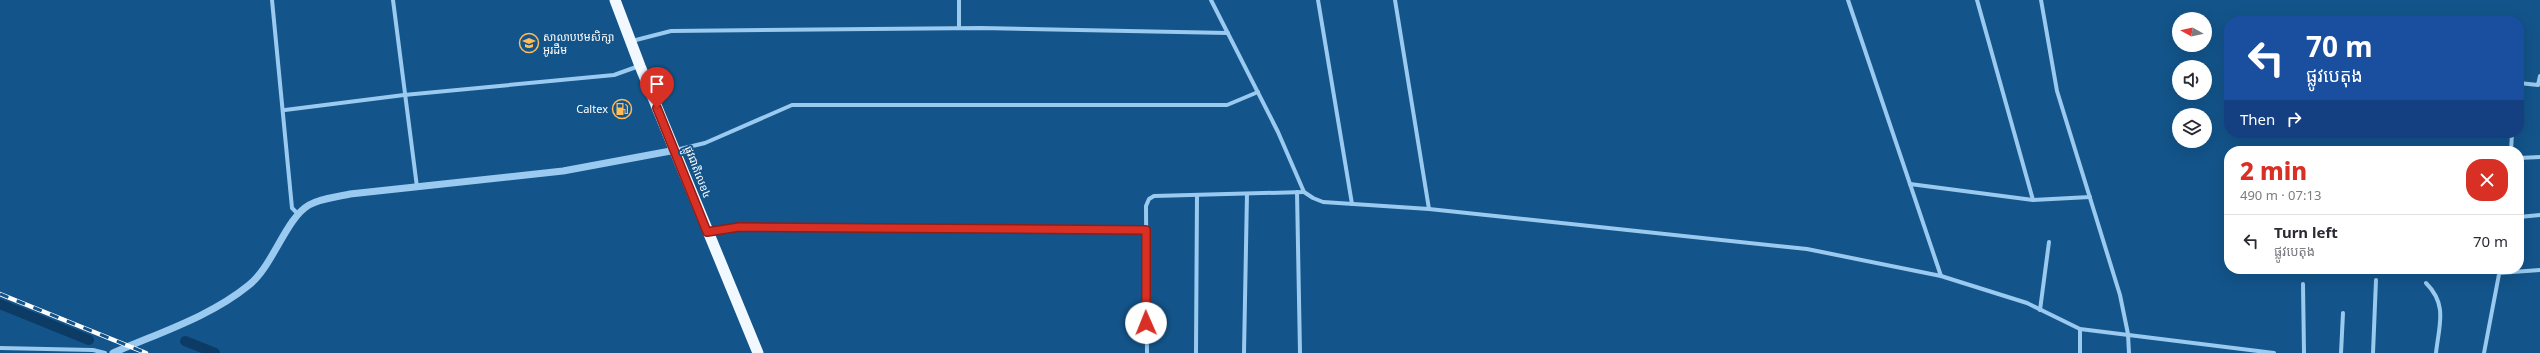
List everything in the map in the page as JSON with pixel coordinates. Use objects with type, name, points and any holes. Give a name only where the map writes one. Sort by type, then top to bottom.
[{"type":"highway","name":"ផ្លូវជាតិលេខ៤","points":[[615,0],[640,66],[676,150],[707,232],[758,353]]},
{"type":"street","points":[[272,0],[285,110],[292,208],[298,214]]},
{"type":"street","points":[[393,0],[404,96],[417,188]]},
{"type":"street","points":[[959,0],[959,28]]},
{"type":"street","points":[[1211,0],[1258,92],[1304,192],[1313,198],[1324,202],[1429,209],[1808,249],[1941,276],[2027,303],[2080,329],[2274,353]]},
{"type":"street","points":[[1318,0],[1352,204]]},
{"type":"street","points":[[1395,0],[1429,209]]},
{"type":"street","points":[[1848,0],[1941,276]]},
{"type":"street","points":[[1977,0],[2032,200]]},
{"type":"street","points":[[2041,0],[2058,91],[2116,281],[2128,334],[2130,353]]},
{"type":"street","points":[[630,41],[671,30],[959,28],[1228,33]]},
{"type":"street","points":[[285,110],[404,96],[614,75],[640,66]]},
{"type":"street","points":[[2524,84],[2539,85],[2540,76]]},
{"type":"street","points":[[113,353],[208,312],[250,285],[267,266],[298,214],[307,206],[323,200],[350,194],[417,188],[563,171],[676,150],[705,143],[792,105],[1227,105],[1258,92]]},
{"type":"street","points":[[2524,158],[2540,156]]},
{"type":"street","points":[[1910,184],[2032,200],[2090,197]]},
{"type":"street","points":[[1297,192],[1300,353]]},
{"type":"street","points":[[1147,353],[1146,206],[1149,199],[1154,196],[1304,192]]},
{"type":"street","points":[[1244,353],[1247,194]]},
{"type":"street","points":[[1196,353],[1197,196]]},
{"type":"street","points":[[2524,217],[2540,215]]},
{"type":"street","points":[[707,232],[739,227],[1146,230]]},
{"type":"street","points":[[2040,310],[2049,242]]},
{"type":"street","points":[[2524,270],[2540,270]]},
{"type":"street","points":[[2484,353],[2499,274]]},
{"type":"street","points":[[2373,353],[2376,280]]},
{"type":"street","points":[[2426,283],[2437,294],[2440,308],[2436,353]]},
{"type":"street","points":[[2303,284],[2304,353]]},
{"type":"street","points":[[2342,353],[2343,313]]},
{"type":"street","points":[[2080,329],[2080,353]]},
{"type":"street","points":[[0,348],[93,350],[105,353]]},
{"type":"waterway","points":[[0,304],[89,340]]},
{"type":"waterway","points":[[185,341],[215,353]]},
{"type":"railway","points":[[0,294],[146,353]]},
{"type":"place","name":"សាលាបឋមសិក្សា អូរដឹម","points":[[529,43]]},
{"type":"place","name":"Caltex","points":[[622,109]]},
{"type":"route","points":[[657,108],[676,150],[707,232],[739,227],[1146,230],[1146,323]]}]
